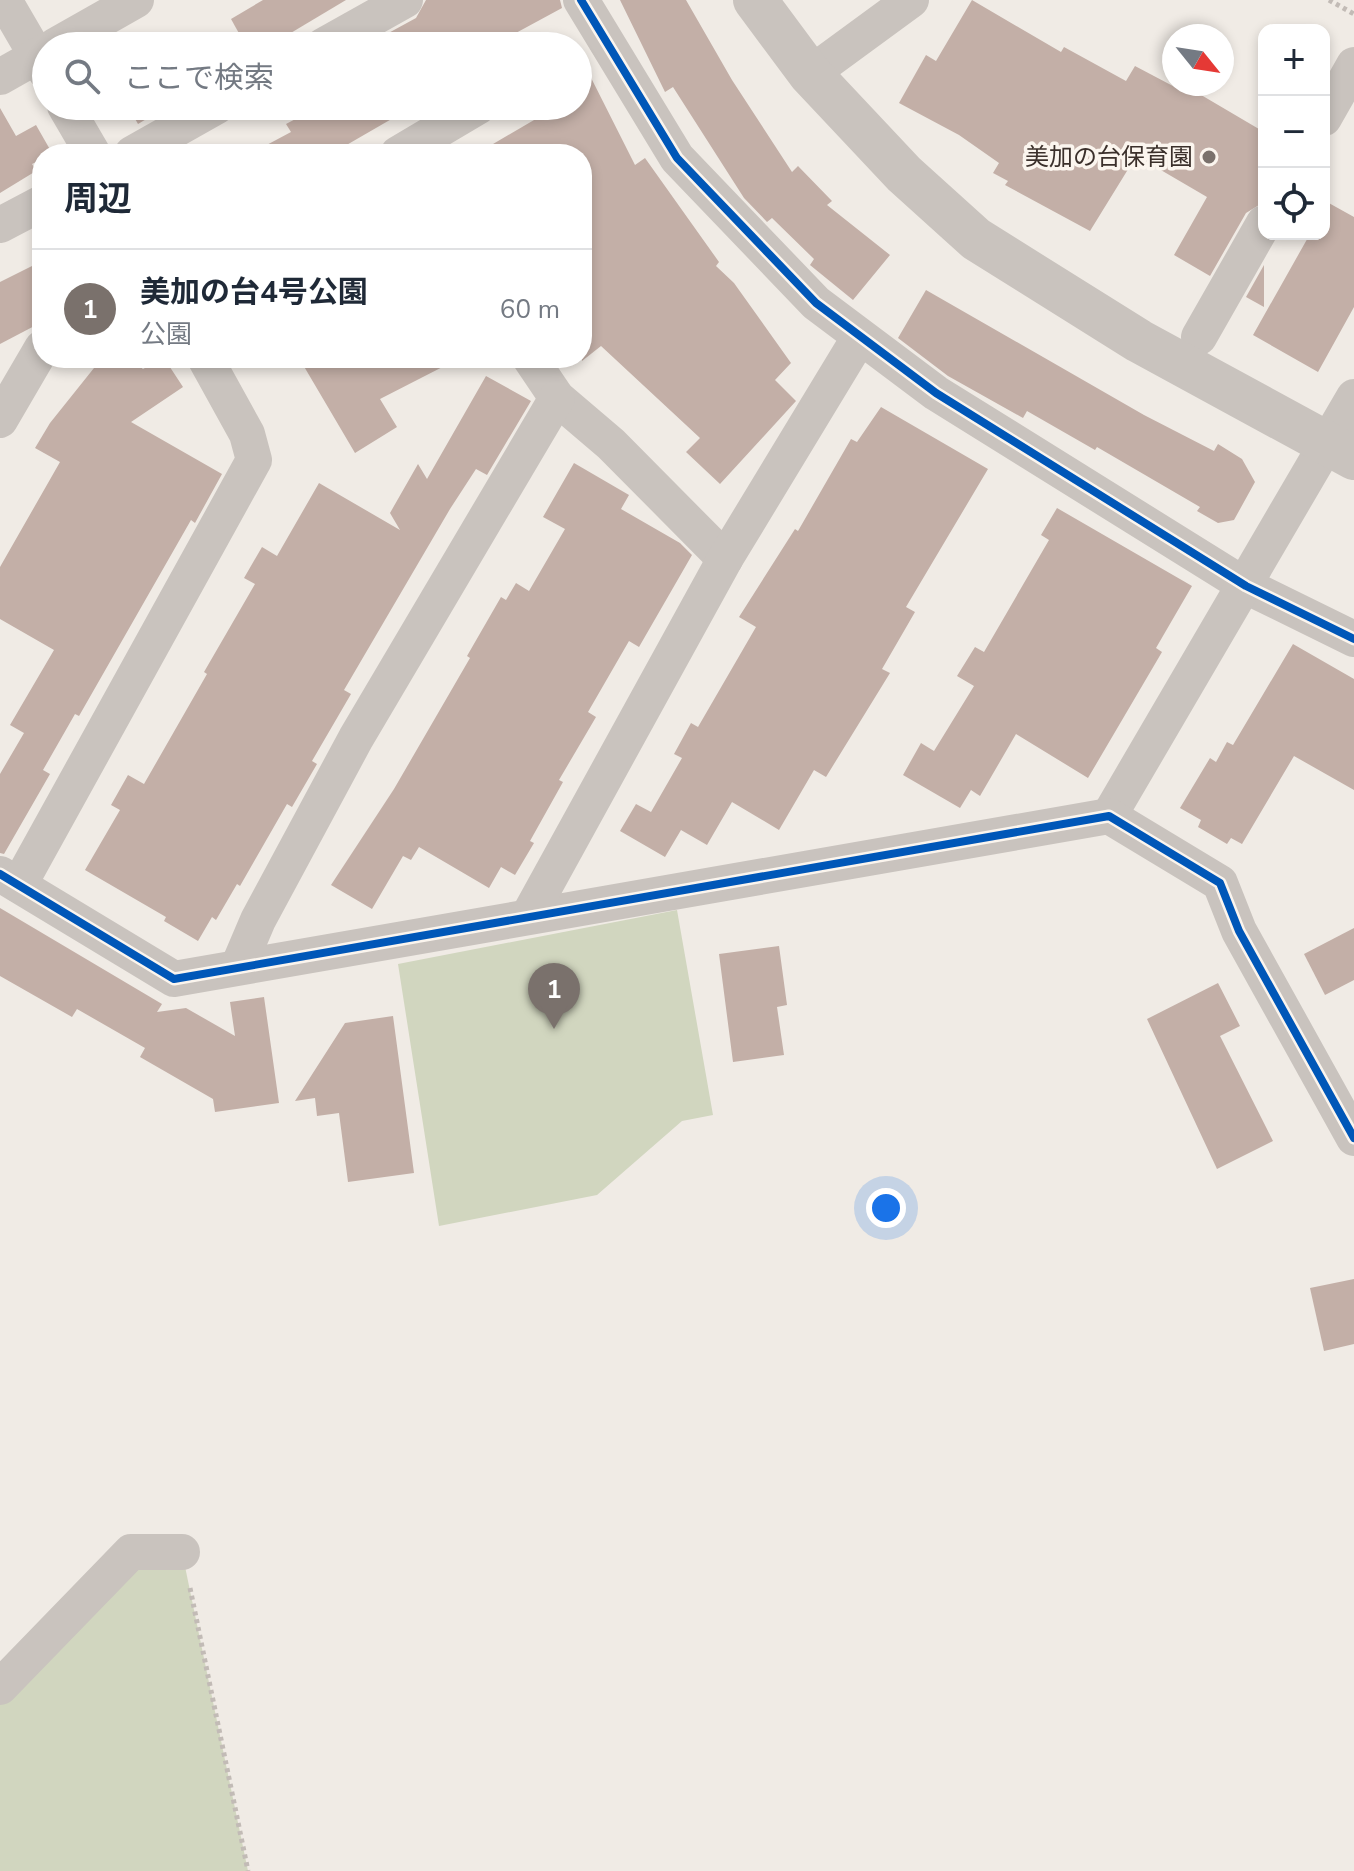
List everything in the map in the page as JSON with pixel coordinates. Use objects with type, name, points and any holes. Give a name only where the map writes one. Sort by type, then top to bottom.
[{"type":"street","points":[[4,0],[32,37]]},
{"type":"street","points":[[85,32],[136,0]]},
{"type":"street","points":[[348,32],[405,0]]},
{"type":"street","points":[[581,0],[587,32]]},
{"type":"street","points":[[755,0],[810,74],[904,174],[976,239],[1139,341],[1341,452]]},
{"type":"street","points":[[810,74],[911,0]]},
{"type":"street","points":[[592,45],[677,158],[816,303],[859,338],[936,393],[1246,586],[1354,639]]},
{"type":"street","points":[[0,77],[32,62]]},
{"type":"street","points":[[1330,107],[1354,65]]},
{"type":"street","points":[[73,120],[87,144]]},
{"type":"street","points":[[150,144],[192,120]]},
{"type":"street","points":[[415,144],[455,120]]},
{"type":"street","points":[[0,225],[32,208]]},
{"type":"street","points":[[1199,337],[1258,234]]},
{"type":"street","points":[[529,915],[725,559],[859,338]]},
{"type":"street","points":[[0,420],[32,365]]},
{"type":"street","points":[[211,368],[247,434],[254,460],[9,879],[174,979],[1109,816],[1220,883],[1239,931],[1354,1138]]},
{"type":"street","points":[[537,368],[557,398],[611,444],[725,559]]},
{"type":"street","points":[[1109,816],[1246,586],[1341,452],[1354,397]]},
{"type":"street","points":[[238,967],[258,920],[356,738],[557,398]]},
{"type":"street","points":[[0,1687],[131,1552],[182,1552]]},
{"type":"path","points":[[1329,0],[1354,14]]},
{"type":"path","points":[[182,1552],[248,1871]]},
{"type":"green space","points":[[677,910],[713,1115],[682,1121],[597,1195],[439,1226],[398,964]]},
{"type":"green space","points":[[131,1552],[182,1552],[248,1871],[0,1871],[0,1687]]},
{"type":"building","points":[[263,0],[346,0],[292,32],[238,32],[231,19]]},
{"type":"building","points":[[426,0],[560,0],[562,8],[518,32],[390,32],[416,18]]},
{"type":"building","points":[[620,0],[686,0],[732,80],[792,172],[798,166],[832,201],[827,205],[890,255],[853,300],[810,265],[814,259],[772,218],[767,222],[744,198],[673,87],[665,92]]},
{"type":"building","points":[[972,0],[1061,52],[1064,47],[1126,81],[1135,66],[1162,80],[1162,96],[1203,96],[1258,128],[1258,206],[1246,213],[1210,276],[1174,255],[1207,197],[1142,159],[1135,158],[1090,231],[1005,185],[1008,181],[993,173],[999,163],[959,135],[899,103],[926,55],[936,61]]},
{"type":"building","points":[[592,80],[635,165],[645,158],[719,262],[716,266],[734,283],[791,363],[775,380],[796,401],[720,484],[686,452],[700,438],[601,346],[592,353],[592,144],[493,144],[534,120],[592,120]]},
{"type":"building","points":[[0,108],[16,136],[36,125],[47,144],[32,144],[32,173],[0,193]]},
{"type":"building","points":[[294,120],[390,120],[348,144],[269,144],[291,132],[286,124]]},
{"type":"building","points":[[1330,204],[1354,217],[1354,307],[1318,372],[1253,335],[1307,240],[1330,240]]},
{"type":"building","points":[[1264,265],[1264,307],[1246,297]]},
{"type":"building","points":[[32,266],[32,327],[0,344],[0,282]]},
{"type":"building","points":[[926,290],[1144,415],[1214,451],[1218,444],[1242,459],[1255,482],[1234,520],[1218,523],[1197,511],[1200,507],[1097,447],[1095,450],[1027,411],[1023,418],[948,376],[898,338]]},
{"type":"building","points":[[94,368],[171,368],[183,387],[131,422],[222,474],[195,523],[191,520],[79,716],[75,714],[43,770],[50,774],[4,854],[0,853],[0,774],[24,733],[10,725],[54,650],[0,619],[0,567],[60,462],[35,448],[50,423]]},
{"type":"building","points":[[305,368],[440,368],[380,399],[397,427],[355,453]]},
{"type":"building","points":[[486,376],[531,401],[487,475],[476,469],[450,509],[344,690],[351,694],[312,761],[317,764],[292,807],[287,804],[240,886],[237,884],[216,920],[212,917],[198,941],[164,921],[166,917],[85,870],[120,810],[111,805],[128,775],[144,784],[207,674],[204,672],[255,584],[244,578],[262,547],[277,556],[319,483],[400,530],[390,513],[418,464],[427,479]]},
{"type":"building","points":[[881,407],[988,469],[906,607],[915,612],[882,669],[890,673],[826,777],[814,770],[779,830],[732,802],[707,845],[681,830],[665,857],[620,831],[636,804],[651,812],[682,758],[674,754],[691,723],[698,727],[756,627],[739,617],[795,529],[798,531],[851,439],[857,442]]},
{"type":"building","points":[[574,463],[629,495],[621,509],[680,543],[692,555],[639,647],[629,641],[588,712],[596,717],[559,780],[563,782],[515,875],[501,867],[489,888],[419,847],[411,860],[403,856],[372,909],[331,885],[394,789],[470,658],[467,656],[501,597],[506,600],[516,583],[529,591],[565,529],[543,517]]},
{"type":"building","points":[[1057,508],[1192,586],[1156,648],[1162,652],[1088,778],[1016,734],[980,796],[971,790],[960,808],[903,775],[921,743],[934,751],[974,686],[957,676],[975,647],[984,652],[1049,540],[1041,535]]},
{"type":"building","points":[[1293,644],[1354,679],[1354,790],[1294,756],[1242,844],[1231,838],[1227,844],[1198,827],[1201,820],[1180,808],[1210,758],[1216,762],[1227,742],[1233,745]]},
{"type":"building","points":[[0,908],[162,1004],[157,1012],[186,1008],[235,1036],[230,1002],[264,997],[279,1103],[215,1112],[213,1099],[140,1057],[145,1048],[77,1009],[72,1017],[0,976]]},
{"type":"building","points":[[1354,928],[1354,980],[1325,995],[1304,954]]},
{"type":"building","points":[[779,946],[787,1005],[777,1007],[784,1055],[733,1062],[719,954]]},
{"type":"building","points":[[1218,983],[1240,1026],[1220,1036],[1273,1141],[1217,1169],[1147,1019]]},
{"type":"building","points":[[393,1016],[414,1173],[348,1182],[339,1113],[317,1116],[315,1098],[295,1101],[345,1023]]},
{"type":"building","points":[[1354,1279],[1354,1344],[1324,1351],[1310,1288]]},
{"type":"cycle path","points":[[581,0],[677,158],[816,303],[936,393],[1246,586],[1354,639]]},
{"type":"cycle path","points":[[0,874],[174,979],[1109,816],[1220,883],[1239,931],[1354,1138]]},
{"type":"place","name":"美加の台保育園","points":[[1209,157]]},
{"type":"place","name":"美加の台4号公園","points":[[554,1029]]}]
